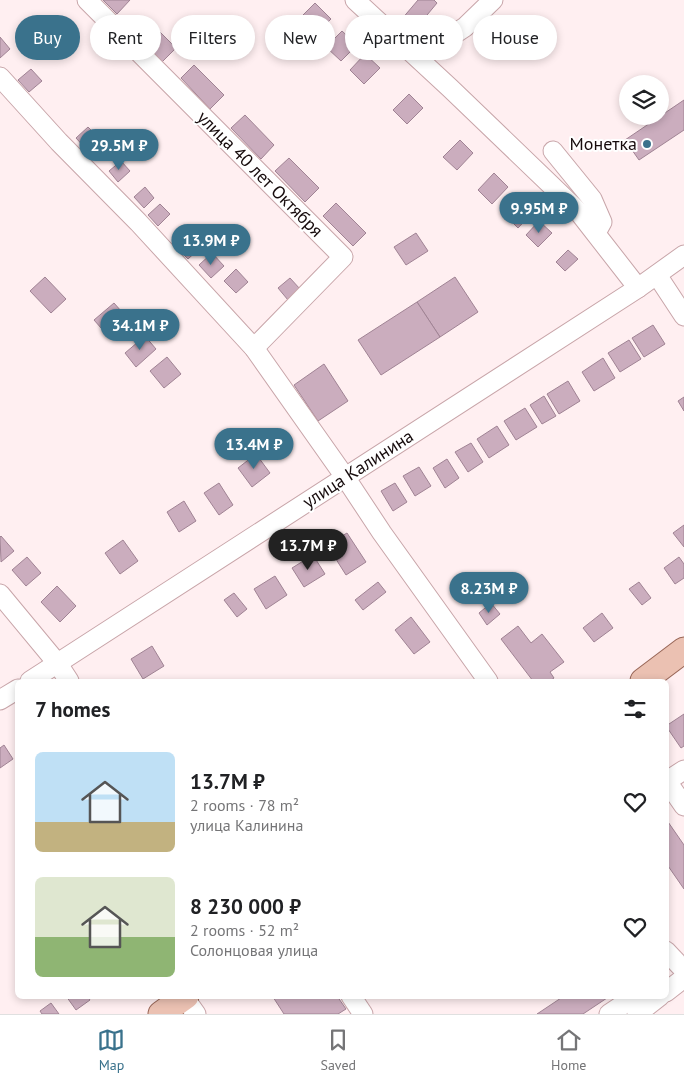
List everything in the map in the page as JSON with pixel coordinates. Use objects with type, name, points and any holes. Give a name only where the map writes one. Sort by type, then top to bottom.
[{"type":"main road","points":[[646,679],[684,650]]},
{"type":"main road","points":[[160,1014],[189,1002]]},
{"type":"street","name":"улица 40 лет Октября","points":[[87,0],[343,257],[254,348]]},
{"type":"street","points":[[355,0],[371,15]]},
{"type":"street","points":[[463,28],[493,0]]},
{"type":"street","points":[[420,60],[578,211],[638,288]]},
{"type":"street","points":[[0,77],[59,142],[138,222],[254,348],[382,533],[487,679]]},
{"type":"street","points":[[553,151],[592,199],[602,222],[596,232]]},
{"type":"street","name":"улица Калинина","points":[[33,679],[638,288],[684,255]]},
{"type":"street","points":[[657,275],[684,316]]},
{"type":"street","points":[[0,594],[58,664],[68,679]]},
{"type":"street","points":[[0,700],[15,691]]},
{"type":"street","points":[[669,779],[684,770]]},
{"type":"street","points":[[669,783],[684,806]]},
{"type":"street","points":[[669,954],[684,970]]},
{"type":"street","points":[[669,990],[684,978]]},
{"type":"street","points":[[609,1014],[632,999]]},
{"type":"street","points":[[637,1014],[656,999]]},
{"type":"building","points":[[103,0],[130,0],[117,14]]},
{"type":"building","points":[[418,0],[434,0],[437,3],[427,15],[405,15]]},
{"type":"building","points":[[315,3],[327,15],[303,15]]},
{"type":"building","points":[[342,31],[345,34],[345,57],[341,61],[335,55],[335,38]]},
{"type":"building","points":[[161,33],[171,43],[171,53],[162,62],[160,60]]},
{"type":"building","points":[[0,37],[10,49],[0,58]]},
{"type":"building","points":[[359,60],[371,60],[380,68],[364,84],[350,70]]},
{"type":"building","points":[[194,65],[224,95],[210,109],[181,78]]},
{"type":"building","points":[[31,69],[42,81],[29,92],[18,80]]},
{"type":"building","points":[[409,94],[423,108],[407,124],[393,110]]},
{"type":"building","points":[[684,100],[684,130],[639,160],[625,140],[647,125],[669,125],[669,110]]},
{"type":"building","points":[[245,115],[274,145],[261,159],[231,128]]},
{"type":"building","points":[[88,127],[100,139],[87,150],[76,138]]},
{"type":"building","points":[[460,140],[473,153],[457,170],[443,157]]},
{"type":"building","points":[[289,158],[319,188],[305,202],[275,171]]},
{"type":"building","points":[[121,161],[130,171],[118,182],[109,171]]},
{"type":"building","points":[[494,173],[508,187],[492,204],[478,190]]},
{"type":"building","points":[[145,187],[154,198],[144,208],[134,197]]},
{"type":"building","points":[[519,200],[532,213],[518,228],[504,214]]},
{"type":"building","points":[[336,203],[366,233],[353,246],[323,216]]},
{"type":"building","points":[[160,204],[170,214],[158,226],[148,215]]},
{"type":"building","points":[[539,221],[552,233],[538,247],[526,235]]},
{"type":"building","points":[[416,233],[428,251],[406,265],[394,247]]},
{"type":"building","points":[[189,236],[200,248],[188,259],[177,248]]},
{"type":"building","points":[[568,250],[578,259],[565,271],[556,262]]},
{"type":"building","points":[[212,253],[224,266],[211,278],[199,265]]},
{"type":"building","points":[[236,269],[248,282],[236,293],[224,281]]},
{"type":"building","points":[[45,277],[66,299],[51,313],[30,291]]},
{"type":"building","points":[[455,277],[478,312],[440,337],[417,302]]},
{"type":"building","points":[[290,278],[300,289],[288,300],[278,288]]},
{"type":"building","points":[[417,302],[440,337],[381,375],[358,340]]},
{"type":"building","points":[[114,303],[129,320],[109,337],[94,320]]},
{"type":"building","points":[[653,325],[665,344],[644,357],[632,338]]},
{"type":"building","points":[[145,336],[156,349],[136,367],[125,353]]},
{"type":"building","points":[[629,340],[641,359],[620,372],[608,353]]},
{"type":"building","points":[[167,357],[181,374],[164,388],[150,371]]},
{"type":"building","points":[[603,358],[615,378],[594,391],[582,372]]},
{"type":"building","points":[[324,364],[348,401],[318,421],[294,385]]},
{"type":"building","points":[[568,381],[580,401],[559,414],[547,394]]},
{"type":"building","points":[[544,396],[556,416],[542,424],[530,405]]},
{"type":"building","points":[[684,397],[684,411],[678,401]]},
{"type":"building","points":[[525,408],[537,427],[516,440],[504,421]]},
{"type":"building","points":[[497,426],[509,445],[489,458],[477,439]]},
{"type":"building","points":[[471,443],[483,462],[468,472],[455,452]]},
{"type":"building","points":[[256,454],[270,473],[252,487],[238,468]]},
{"type":"building","points":[[447,459],[459,478],[445,488],[433,468]]},
{"type":"building","points":[[419,467],[431,486],[415,496],[403,476]]},
{"type":"building","points":[[219,483],[233,505],[219,515],[204,493]]},
{"type":"building","points":[[395,483],[407,502],[393,511],[381,491]]},
{"type":"building","points":[[184,501],[196,521],[179,532],[167,512]]},
{"type":"building","points":[[684,525],[684,547],[673,533]]},
{"type":"building","points":[[347,533],[366,562],[346,575],[327,545]]},
{"type":"building","points":[[0,537],[14,551],[1,562]]},
{"type":"building","points":[[123,540],[138,561],[120,574],[105,553]]},
{"type":"building","points":[[313,555],[325,574],[304,587],[292,568]]},
{"type":"building","points":[[27,557],[41,573],[26,586],[12,570]]},
{"type":"building","points":[[679,557],[684,564],[684,578],[675,584],[664,568]]},
{"type":"building","points":[[275,576],[287,595],[266,609],[254,589]]},
{"type":"building","points":[[378,582],[386,592],[363,610],[355,600]]},
{"type":"building","points":[[639,582],[651,598],[642,605],[629,589]]},
{"type":"building","points":[[57,586],[76,606],[60,622],[41,602]]},
{"type":"building","points":[[234,593],[247,609],[237,617],[224,600]]},
{"type":"building","points":[[491,603],[500,614],[487,625],[479,613]]},
{"type":"building","points":[[602,613],[613,628],[594,642],[583,628]]},
{"type":"building","points":[[411,617],[430,642],[414,654],[395,630]]},
{"type":"building","points":[[518,626],[531,643],[542,634],[564,662],[550,672],[554,678],[553,679],[531,679],[501,639]]},
{"type":"building","points":[[152,646],[164,666],[143,679],[131,659]]},
{"type":"building","points":[[684,714],[684,746],[681,748],[669,730],[669,724]]},
{"type":"building","points":[[4,745],[13,759],[0,768],[0,748]]},
{"type":"building","points":[[669,823],[684,845],[684,889],[669,867]]},
{"type":"building","points":[[68,999],[89,999],[90,1000],[76,1010]]},
{"type":"building","points":[[274,999],[339,999],[346,1009],[338,1014],[284,1014]]},
{"type":"building","points":[[560,999],[606,999],[583,1014],[537,1014]]},
{"type":"building","points":[[51,1003],[59,1014],[42,1014],[40,1011]]},
{"type":"place","name":"Монетка","points":[[647,144]]}]
